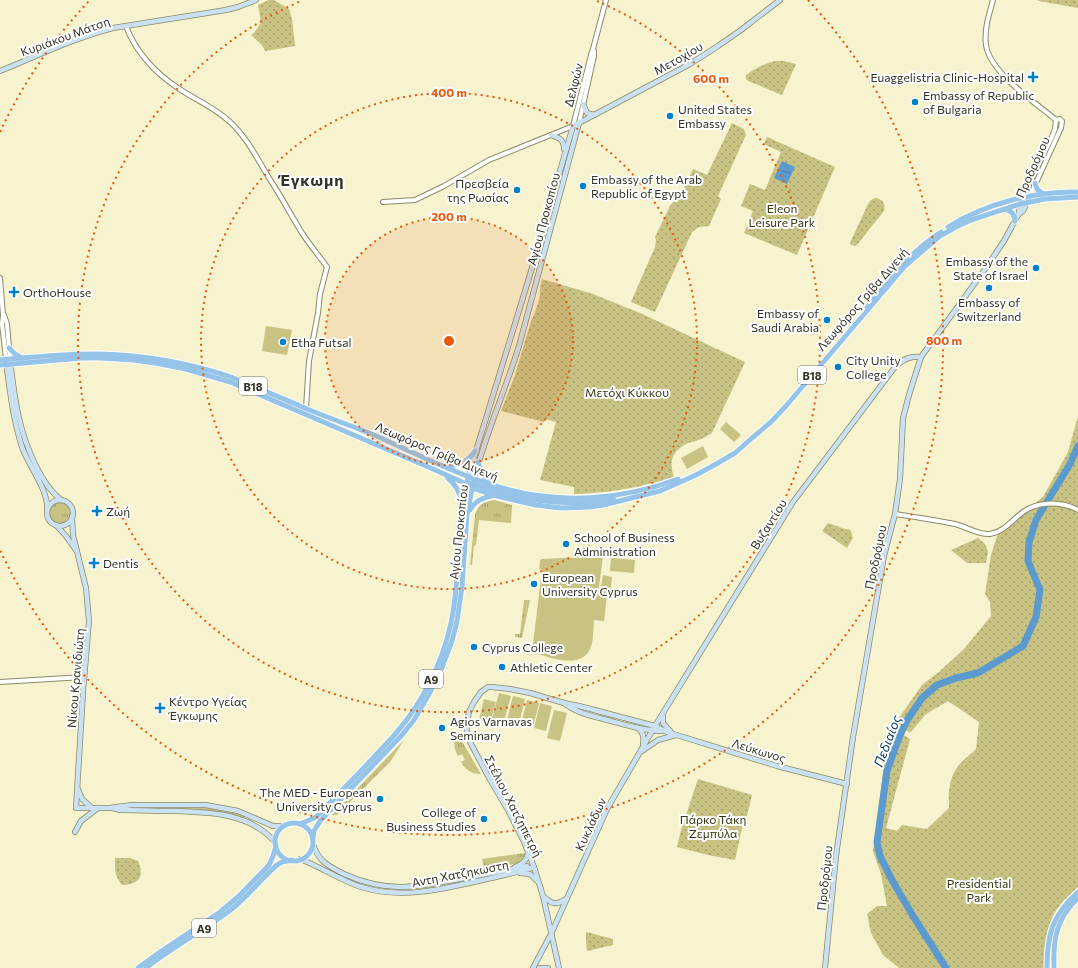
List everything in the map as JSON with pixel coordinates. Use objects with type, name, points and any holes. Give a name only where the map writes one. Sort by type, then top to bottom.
[{"type":"main road","name":"Κυριάκου Μάτση","points":[[0,71],[84,37],[108,29],[226,10],[256,0]]},
{"type":"main road","name":"Μετοχίου","points":[[573,126],[690,64],[739,31],[780,0]]},
{"type":"main road","points":[[583,104],[587,113],[594,116]]},
{"type":"main road","name":"Αγίου Προκοπίου","points":[[313,841],[314,831],[320,821],[407,729],[428,696],[439,675],[452,641],[460,606],[468,515],[478,462],[510,376],[519,346],[579,123]]},
{"type":"main road","name":"Αγίου Προκοπίου","points":[[300,824],[316,817],[397,732],[424,694],[432,676],[446,640],[454,607],[465,481],[529,278],[573,126]]},
{"type":"main road","points":[[551,135],[562,140],[565,152]]},
{"type":"main road","points":[[1035,183],[1037,189],[1043,194]]},
{"type":"main road","name":"Λεωφόρος Γρίβα Διγενή","points":[[473,483],[492,485],[513,491],[554,497],[589,498],[628,493],[668,483],[695,473],[741,446],[774,417],[902,264],[934,236],[965,217],[1023,197],[1078,192]]},
{"type":"main road","name":"Προδρόμου","points":[[826,968],[830,938],[829,932],[836,856],[853,738],[883,560],[895,514],[900,479],[904,418],[909,395],[921,357],[1004,241],[1018,216],[1023,211],[1030,196]]},
{"type":"main road","name":"Προδρόμου","points":[[1018,216],[1023,197]]},
{"type":"main road","name":"Λεωφόρος Γρίβα Διγενή","points":[[473,483],[493,496],[536,505],[565,508],[612,504],[668,487],[718,463],[735,452],[771,422],[905,266],[940,236],[976,218],[1020,204],[1045,199],[1078,197]]},
{"type":"main road","points":[[1005,209],[1012,212],[1015,221]]},
{"type":"main road","points":[[9,348],[14,354],[24,358]]},
{"type":"main road","name":"Λεωφόρος Γρίβα Διγενή","points":[[0,365],[6,361],[24,358],[100,354],[156,358],[187,364],[231,377],[373,435],[443,466],[465,481]]},
{"type":"main road","name":"Βυζαντίου","points":[[655,726],[793,502],[895,367],[909,357],[921,357]]},
{"type":"main road","name":"Λεωφόρος Γρίβα Διγενή","points":[[6,361],[100,358],[171,365],[230,382],[442,473],[507,494],[553,502],[589,503],[635,497]]},
{"type":"main road","points":[[6,361],[15,403],[30,455],[43,480],[51,491],[71,507],[72,517],[70,521],[64,525],[56,525],[49,520],[47,516],[45,494],[26,457],[16,425],[11,401],[6,361]]},
{"type":"main road","points":[[443,466],[462,463],[475,451]]},
{"type":"main road","points":[[478,462],[483,476],[492,485]]},
{"type":"main road","points":[[442,473],[455,485],[462,505]]},
{"type":"main road","points":[[468,515],[478,501],[493,496]]},
{"type":"main road","points":[[47,509],[55,501],[61,500]]},
{"type":"main road","name":"Νίκου Κρανιδιώτη","points":[[72,517],[72,528],[86,588],[89,621],[76,808],[92,808]]},
{"type":"main road","name":"Νίκου Κρανιδιώτη","points":[[56,525],[77,552]]},
{"type":"main road","name":"Στέλιου Χατζηπετρή","points":[[559,968],[543,896],[534,866],[508,810],[470,742],[466,727],[468,712],[474,702],[481,692],[492,687],[510,689],[564,703]]},
{"type":"main road","name":"Λεύκωνος","points":[[564,703],[578,712],[637,728],[672,733],[782,767],[847,784]]},
{"type":"main road","name":"Λεύκωνος","points":[[564,703],[655,726],[667,732]]},
{"type":"main road","points":[[664,711],[663,723],[672,733]]},
{"type":"main road","name":"Κυκλάδων","points":[[533,968],[551,934],[607,809],[655,726]]},
{"type":"main road","points":[[637,728],[643,734],[643,747]]},
{"type":"main road","points":[[639,753],[647,746],[658,740],[678,735]]},
{"type":"main road","points":[[77,788],[82,799],[92,808],[109,808],[132,805],[208,806],[238,812],[273,826],[284,826]]},
{"type":"main road","points":[[75,832],[81,821],[98,808]]},
{"type":"main road","points":[[109,808],[120,810],[202,812],[225,815],[244,821],[269,834],[276,844],[280,854],[292,860]]},
{"type":"main road","name":"A9","points":[[138,968],[220,912],[238,896],[269,865],[273,856],[276,836],[279,830],[289,824],[300,824]]},
{"type":"main road","points":[[300,824],[307,828],[313,841]]},
{"type":"main road","name":"A9","points":[[146,968],[233,908],[277,865],[282,862],[300,859],[309,853],[313,841]]},
{"type":"main road","name":"Αντη Χατζηκωστη","points":[[313,841],[318,856],[325,863],[353,878],[377,885],[390,887],[414,887],[512,872]]},
{"type":"main road","points":[[512,872],[526,861],[528,855],[527,849]]},
{"type":"main road","name":"Αντη Χατζηκωστη","points":[[300,859],[351,883],[367,889],[388,893],[413,893],[435,890],[534,866]]},
{"type":"main road","points":[[512,872],[530,874],[540,884]]},
{"type":"main road","points":[[1047,968],[1048,944],[1056,917],[1078,892]]},
{"type":"main road","points":[[543,896],[551,903],[556,904],[567,898]]},
{"type":"main road","points":[[1054,968],[1055,934],[1067,910],[1078,898]]},
{"type":"main road","points":[[539,968],[548,968]]},
{"type":"street","name":"Δελφών","points":[[573,126],[606,0]]},
{"type":"street","name":"Προδρόμου","points":[[993,0],[986,27],[986,47],[989,58],[996,68],[1008,80],[1056,122]]},
{"type":"street","points":[[126,26],[132,39],[145,59],[163,77],[223,116],[235,127],[256,156],[302,233],[327,267],[320,294],[318,314],[309,361],[306,408]]},
{"type":"street","name":"Δελφών","points":[[579,123],[594,56],[594,49]]},
{"type":"street","name":"Προδρόμου","points":[[1030,196],[1062,122],[1059,119],[1056,122]]},
{"type":"street","name":"Προδρόμου","points":[[1023,197],[1052,137],[1056,122]]},
{"type":"street","points":[[383,202],[415,200],[444,186],[489,160],[573,126]]},
{"type":"street","points":[[0,278],[3,315],[2,324],[6,361]]},
{"type":"street","points":[[3,315],[7,324],[9,348],[6,361]]},
{"type":"street","points":[[895,514],[954,524],[989,534],[1000,530],[1023,511],[1032,506],[1052,504],[1072,507],[1078,510]]},
{"type":"street","points":[[0,682],[84,677]]},
{"type":"green space","points":[[269,0],[274,0],[289,9],[292,19],[295,46],[265,51],[262,45],[251,35],[261,23],[258,5]]},
{"type":"green space","points":[[1037,0],[1078,0],[1078,8],[1039,1]]},
{"type":"green space","points":[[775,61],[784,61],[796,64],[782,95],[746,79],[746,75],[753,70]]},
{"type":"green space","points":[[732,123],[744,129],[746,135],[718,196],[721,199],[709,226],[699,227],[692,232],[655,312],[631,302],[655,247],[655,237],[671,204],[682,193],[693,169],[707,175]]},
{"type":"green space","name":"Eleon Leisure Park","points":[[767,137],[835,167],[797,255],[744,233],[753,211],[741,206],[750,184],[765,190],[781,152],[764,144]]},
{"type":"green space","points":[[875,198],[880,199],[883,202],[884,211],[856,246],[851,245],[850,243],[868,204]]},
{"type":"green space","name":"Μετόχι Κύκκου","points":[[542,279],[593,294],[640,313],[745,362],[712,433],[699,440],[688,443],[675,453],[672,461],[672,471],[674,477],[651,484],[604,492],[580,494],[574,494],[574,487],[540,480],[556,422],[545,419],[544,422],[501,411],[515,375],[537,306]]},
{"type":"green space","points":[[266,326],[292,330],[287,355],[262,351]]},
{"type":"green space","name":"Presidential Park","points":[[1078,416],[1078,887],[1062,902],[1052,919],[1045,943],[1044,968],[899,968],[883,955],[871,933],[867,914],[877,906],[887,906],[881,874],[873,851],[889,726],[910,739],[886,828],[897,831],[902,825],[927,829],[949,808],[949,791],[951,780],[959,765],[976,749],[979,722],[948,701],[926,714],[910,733],[896,722],[922,685],[964,649],[991,616],[990,602],[985,594],[991,555],[998,533],[1043,497],[1068,452]]},
{"type":"green space","points":[[726,422],[741,435],[734,442],[720,429]]},
{"type":"green space","points":[[703,446],[708,457],[687,469],[681,458]]},
{"type":"green space","points":[[494,500],[512,505],[511,523],[479,520],[472,565],[470,565],[476,512],[482,504],[487,501]]},
{"type":"green space","points":[[59,502],[67,505],[70,513],[67,521],[59,524],[51,521],[48,513],[51,505]]},
{"type":"green space","points":[[828,523],[851,531],[853,538],[847,548],[822,531]]},
{"type":"green space","points":[[978,538],[985,544],[988,551],[986,563],[967,563],[951,550]]},
{"type":"green space","points":[[603,556],[598,595],[607,596],[604,621],[594,620],[592,642],[586,655],[579,659],[564,660],[547,657],[532,652],[542,570],[539,569],[541,559]]},
{"type":"green space","points":[[611,558],[635,560],[634,573],[610,571]]},
{"type":"green space","points":[[603,575],[612,577],[610,594],[600,593]]},
{"type":"green space","points":[[524,600],[530,600],[522,638],[515,637],[515,634],[520,634]]},
{"type":"green space","points":[[499,693],[511,696],[504,721],[492,718]]},
{"type":"green space","points":[[513,696],[525,699],[519,724],[507,720]]},
{"type":"green space","points":[[484,699],[496,702],[490,723],[479,720]]},
{"type":"green space","points":[[527,700],[539,703],[533,727],[521,724]]},
{"type":"green space","points":[[540,703],[552,706],[546,731],[534,728]]},
{"type":"green space","points":[[554,710],[567,713],[560,741],[547,738]]},
{"type":"green space","points":[[459,732],[463,743],[481,774],[469,771],[461,762],[465,760],[462,754],[458,756],[455,750],[455,741]]},
{"type":"green space","points":[[404,740],[390,762],[337,815],[332,815]]},
{"type":"green space","name":"Πάρκο Τάκη Ζεμπύλα","points":[[698,779],[752,795],[747,816],[745,816],[735,860],[677,847]]},
{"type":"green space","points":[[203,807],[245,816],[244,819],[225,813],[202,810],[121,808]]},
{"type":"green space","points":[[710,828],[720,828],[721,845],[711,846]]},
{"type":"green space","points":[[525,853],[524,859],[519,863],[484,869],[482,859]]},
{"type":"green space","points":[[115,858],[130,858],[138,861],[141,871],[139,879],[128,885],[122,885],[116,875]]},
{"type":"green space","points":[[586,932],[613,939],[613,945],[587,951]]},
{"type":"water","points":[[782,161],[795,167],[787,184],[774,178]]},
{"type":"waterway","name":"Πεδιαίος","points":[[946,968],[913,916],[880,856],[877,842],[887,771],[906,722],[922,698],[937,685],[956,678],[978,673],[1023,646],[1036,617],[1040,590],[1028,561],[1029,542],[1036,520],[1070,464],[1078,446]]},
{"type":"place","name":"Euaggelistria Clinic-Hospital","points":[[1033,77]]},
{"type":"place","name":"Embassy of Republic of Bulgaria","points":[[915,102]]},
{"type":"place","name":"United States Embassy","points":[[670,116]]},
{"type":"place","name":"Embassy of the Arab Republic of Egypt","points":[[583,186]]},
{"type":"place","name":"Πρεσβεία της Ρωσίας","points":[[517,190]]},
{"type":"place","name":"Embassy of the State of Israel","points":[[1036,268]]},
{"type":"place","name":"Embassy of Switzerland","points":[[989,288]]},
{"type":"place","name":"OrthoHouse","points":[[14,292]]},
{"type":"place","name":"Embassy of Saudi Arabia","points":[[827,320]]},
{"type":"place","name":"Etha Futsal","points":[[283,342]]},
{"type":"place","name":"City Unity College","points":[[838,367]]},
{"type":"place","name":"Ζωή","points":[[97,511]]},
{"type":"place","name":"School of Business Administration","points":[[566,544]]},
{"type":"place","name":"Dentis","points":[[94,563]]},
{"type":"place","name":"European University Cyprus","points":[[534,584]]},
{"type":"place","name":"Cyprus College","points":[[474,647]]},
{"type":"place","name":"Athletic Center","points":[[502,667]]},
{"type":"place","name":"Κέντρο Υγείας Έγκωμης","points":[[160,708]]},
{"type":"place","name":"Agios Varnavas Seminary","points":[[442,728]]},
{"type":"place","name":"The MED - European University Cyprus","points":[[380,799]]},
{"type":"place","name":"College of Business Studies","points":[[484,819]]},
{"type":"district","name":"Έγκωμη","points":[[312,179]]}]
